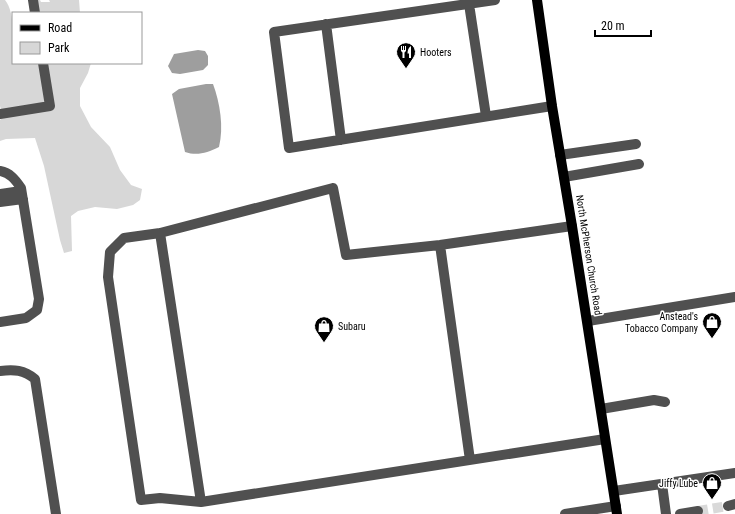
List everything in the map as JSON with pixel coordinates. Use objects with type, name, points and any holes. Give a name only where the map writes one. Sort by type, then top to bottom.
[{"type":"main road","name":"North McPherson Church Road","points":[[537,0],[552,106],[588,321],[616,510]]},
{"type":"lane","points":[[33,0],[35,12]]},
{"type":"lane","points":[[495,0],[274,32],[289,148],[552,106]]},
{"type":"lane","points":[[469,4],[486,116]]},
{"type":"lane","points":[[326,24],[341,140]]},
{"type":"lane","points":[[0,114],[50,106],[43,64]]},
{"type":"lane","points":[[560,155],[636,144]]},
{"type":"lane","points":[[564,177],[639,164]]},
{"type":"lane","points":[[0,171],[5,172],[15,178],[22,195],[39,299],[36,310],[26,318],[0,322]]},
{"type":"lane","points":[[572,226],[346,255],[333,188],[160,233],[124,238],[110,252],[108,277],[140,500],[160,498],[201,502],[605,439]]},
{"type":"lane","points":[[0,194],[22,195]]},
{"type":"lane","points":[[0,202],[22,195]]},
{"type":"lane","points":[[160,233],[201,502]]},
{"type":"lane","points":[[440,244],[470,460]]},
{"type":"lane","points":[[588,321],[735,297]]},
{"type":"lane","points":[[0,371],[12,369],[24,371],[35,378],[56,514]]},
{"type":"lane","points":[[601,409],[654,400],[665,402]]},
{"type":"lane","points":[[614,491],[735,473]]},
{"type":"lane","points":[[662,484],[666,514]]},
{"type":"lane","points":[[565,514],[616,510]]},
{"type":"lane","points":[[680,514],[698,511]]},
{"type":"green space","points":[[0,0],[5,0],[9,6],[12,21],[12,64],[91,64],[80,88],[80,106],[91,127],[110,147],[120,170],[131,185],[142,189],[140,200],[133,205],[117,209],[95,207],[78,211],[71,216],[72,251],[64,253],[44,166],[35,138],[6,139],[0,141],[0,120],[3,117],[0,106]]},
{"type":"green space","points":[[33,0],[50,2],[49,0],[79,0],[80,12],[33,12]]},
{"type":"shaded area","points":[[198,50],[205,51],[208,56],[208,65],[203,70],[180,74],[172,73],[168,66],[174,54]]},
{"type":"shaded area","points":[[213,84],[218,99],[221,123],[219,147],[202,153],[194,154],[185,152],[172,94],[179,89]]},
{"type":"tunnel","points":[[698,511],[728,506]]},
{"type":"place","name":"Hooters","points":[[406,69]]},
{"type":"place","name":"Anstead's Tobacco Company","points":[[712,339]]},
{"type":"place","name":"Subaru","points":[[324,343]]},
{"type":"place","name":"Jiffy Lube","points":[[712,500]]}]
